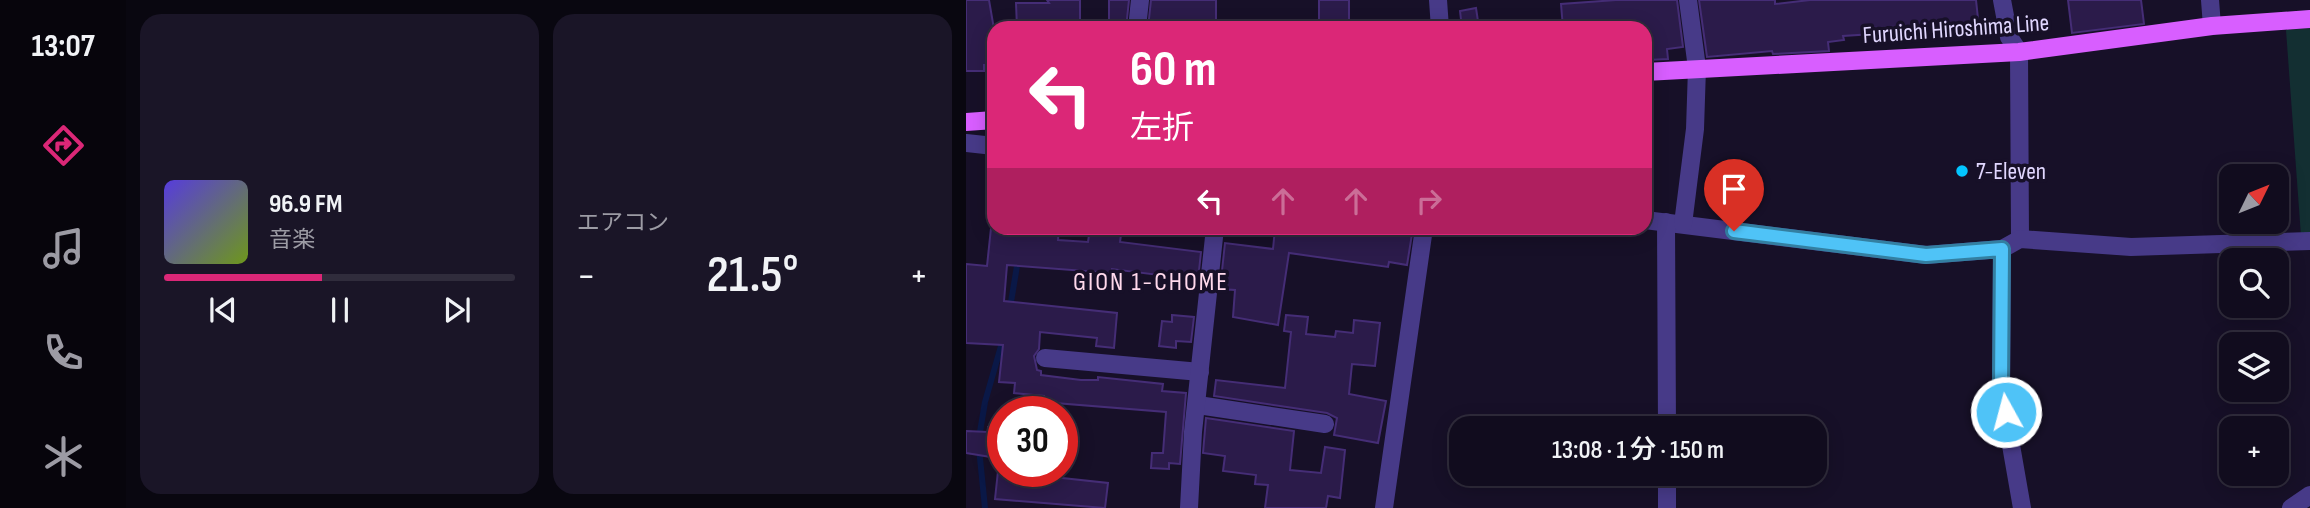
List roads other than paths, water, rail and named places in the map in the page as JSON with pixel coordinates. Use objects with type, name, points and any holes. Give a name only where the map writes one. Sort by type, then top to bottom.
[{"type":"main road","name":"Furuichi Hiroshima Line","points":[[1652,71],[2020,52],[2212,26],[2310,19]]},
{"type":"main road","points":[[966,122],[987,120]]},
{"type":"street","points":[[1138,21],[1140,0]]},
{"type":"street","points":[[1438,0],[1440,21]]},
{"type":"street","points":[[1667,416],[1674,223],[1695,129],[1697,68],[1688,0]]},
{"type":"street","points":[[2002,0],[2009,37],[2020,52],[2020,239]]},
{"type":"street","points":[[2210,0],[2212,26]]},
{"type":"street","points":[[966,143],[987,145]]},
{"type":"street","points":[[1652,221],[1926,255],[2002,249],[2020,239],[2131,247],[2310,241]]},
{"type":"street","points":[[1189,508],[1193,432],[1214,235]]},
{"type":"street","points":[[1384,508],[1423,235]]},
{"type":"street","points":[[2002,249],[2001,388],[2022,508]]},
{"type":"street","points":[[1045,358],[1200,372]]},
{"type":"street","points":[[1198,405],[1325,424]]},
{"type":"street","points":[[1667,486],[1667,508]]},
{"type":"street","points":[[2291,508],[2310,495]]},
{"type":"waterway","points":[[1010,308],[1018,260]]},
{"type":"waterway","points":[[979,438],[985,402],[1003,339]]},
{"type":"waterway","points":[[979,448],[985,508]]},
{"type":"place","name":"7-Eleven","points":[[1962,171]]},
{"type":"district","name":"GION 1-CHOME","points":[[1151,282]]}]
